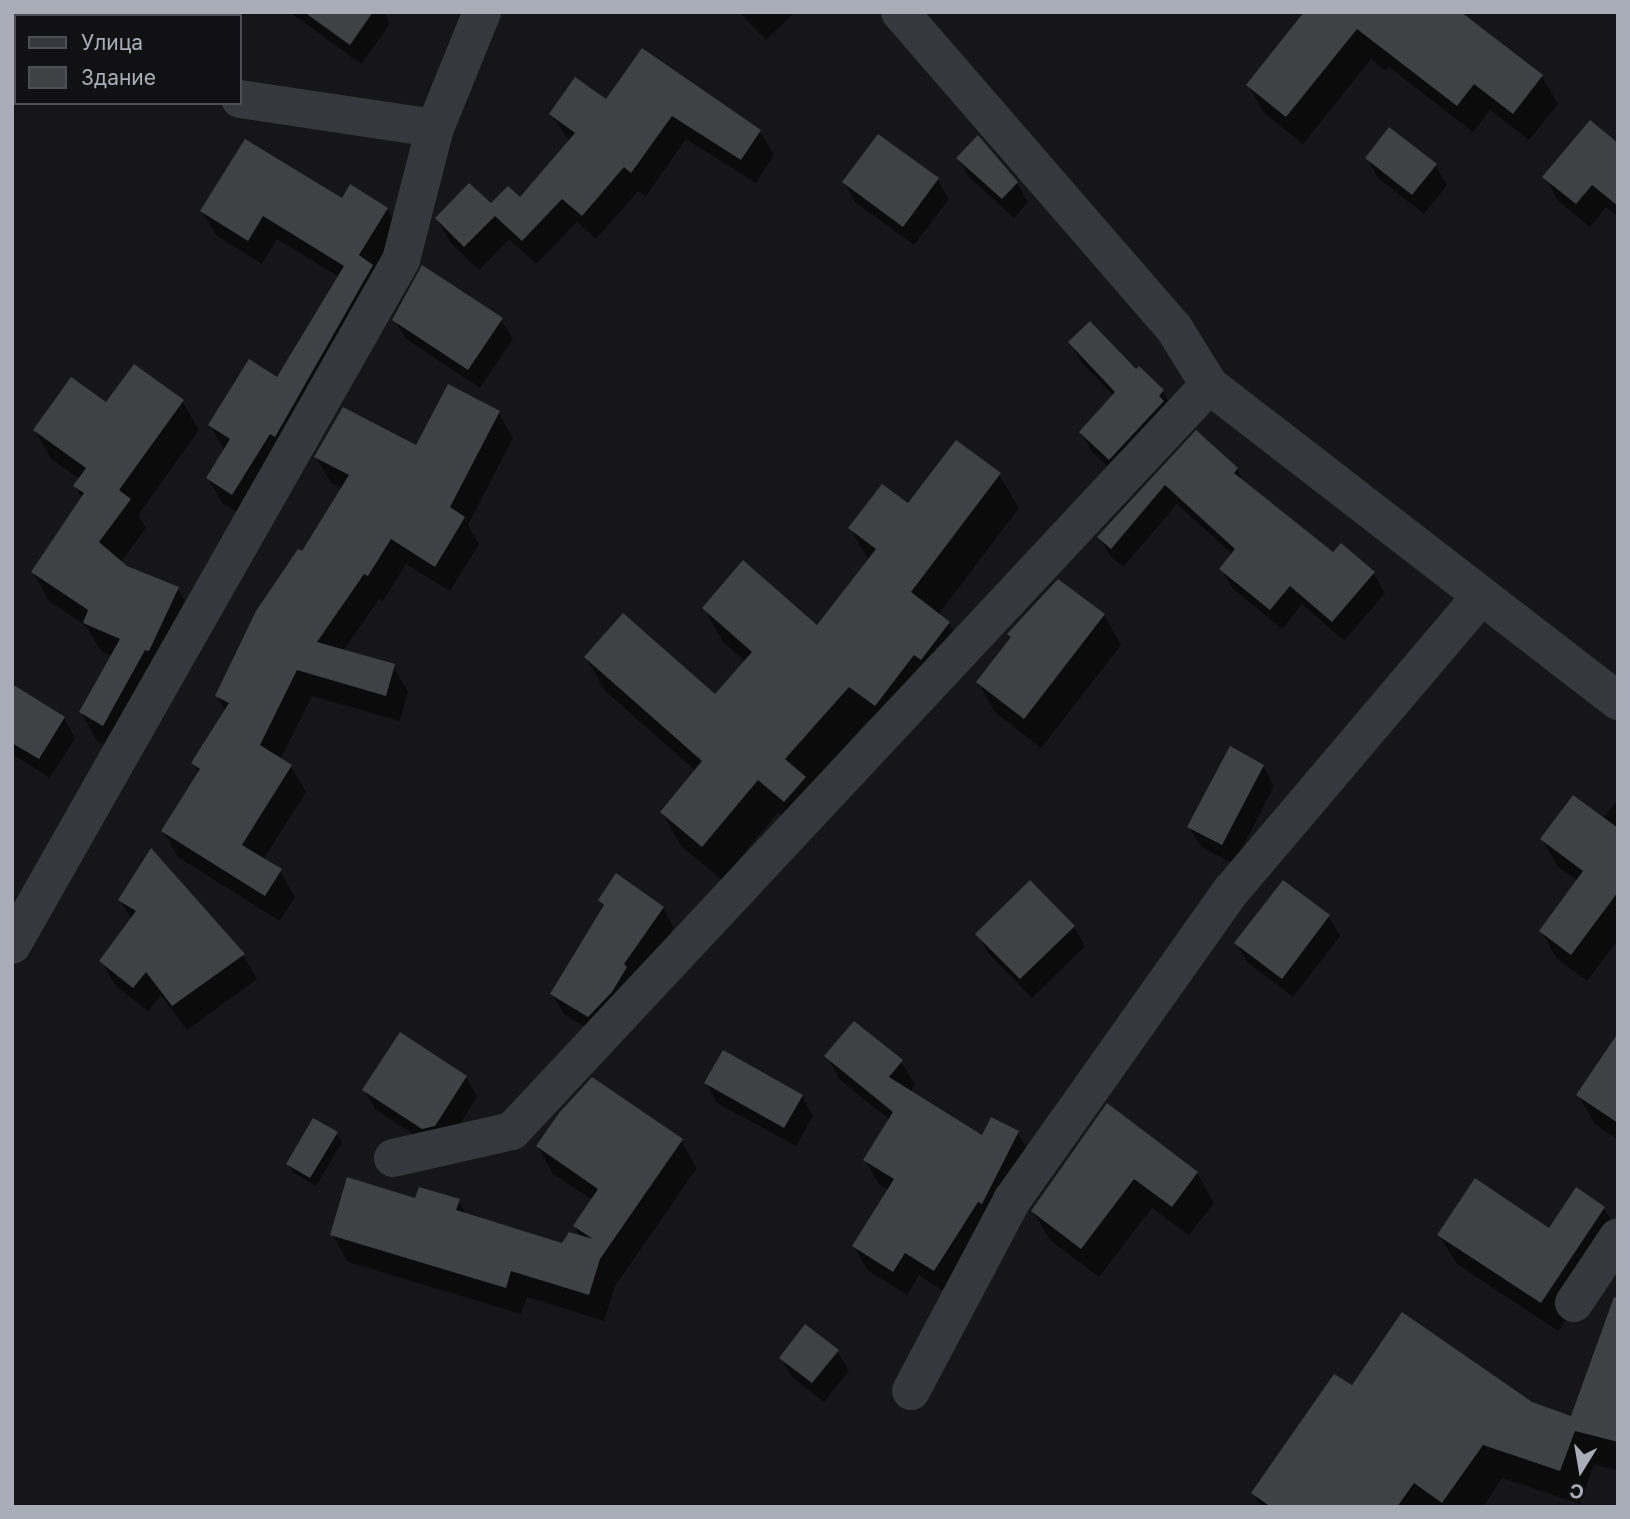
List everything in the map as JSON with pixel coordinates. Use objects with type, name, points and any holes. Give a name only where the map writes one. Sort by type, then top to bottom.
[{"type":"street","points":[[12,945],[401,260],[435,128],[482,12]]},
{"type":"street","points":[[900,12],[1174,328],[1209,385],[1618,701]]},
{"type":"street","points":[[242,99],[435,128]]},
{"type":"street","points":[[393,1158],[512,1131],[1209,385]]},
{"type":"street","points":[[911,1391],[1012,1200],[1231,891],[1480,597]]},
{"type":"street","points":[[1574,1303],[1618,1237]]},
{"type":"building","points":[[304,12],[373,12],[350,45]]},
{"type":"building","points":[[1304,12],[1461,12],[1543,75],[1513,114],[1474,84],[1457,106],[1357,29],[1286,117],[1246,85]]},
{"type":"building","points":[[642,48],[761,130],[741,160],[672,116],[631,173],[624,167],[582,216],[562,199],[522,241],[495,216],[464,247],[435,218],[469,183],[491,203],[508,186],[520,197],[575,133],[549,114],[575,77],[606,99]]},
{"type":"building","points":[[1590,120],[1618,143],[1618,206],[1592,185],[1576,204],[1542,177]]},
{"type":"building","points":[[1389,127],[1437,164],[1412,195],[1365,158]]},
{"type":"building","points":[[878,134],[939,178],[903,227],[842,182]]},
{"type":"building","points":[[978,135],[1018,182],[1002,199],[956,158]]},
{"type":"building","points":[[245,139],[342,198],[350,184],[388,208],[359,255],[373,265],[275,437],[270,434],[232,495],[206,478],[230,439],[208,425],[249,359],[277,377],[344,266],[263,216],[248,241],[200,211]]},
{"type":"building","points":[[422,265],[503,318],[468,370],[392,320]]},
{"type":"building","points":[[1090,321],[1136,369],[1139,366],[1164,390],[1159,396],[1164,401],[1109,460],[1079,432],[1115,392],[1068,342]]},
{"type":"building","points":[[134,364],[184,400],[119,490],[131,499],[99,542],[127,566],[179,587],[149,651],[145,650],[103,726],[79,712],[120,639],[83,623],[88,610],[31,572],[84,493],[73,486],[86,468],[33,430],[71,377],[106,402]]},
{"type":"building","points":[[448,384],[500,411],[450,507],[465,517],[435,567],[391,539],[368,576],[364,574],[317,642],[395,664],[386,696],[297,670],[260,745],[292,765],[242,845],[282,869],[265,896],[161,831],[200,769],[191,763],[229,703],[215,696],[256,611],[298,549],[302,551],[349,475],[314,457],[343,407],[416,445]]},
{"type":"building","points":[[1196,430],[1238,468],[1234,473],[1333,552],[1341,543],[1375,572],[1332,622],[1290,586],[1270,610],[1219,569],[1235,549],[1165,485],[1111,549],[1097,537]]},
{"type":"building","points":[[956,440],[1001,473],[911,592],[950,622],[921,660],[914,655],[875,706],[849,687],[785,759],[806,777],[784,802],[758,780],[702,847],[660,812],[702,761],[584,657],[623,613],[715,694],[752,652],[702,608],[743,560],[817,625],[876,549],[848,528],[882,484],[908,503]]},
{"type":"building","points":[[1058,579],[1105,614],[1024,719],[976,682],[1011,637],[1007,634]]},
{"type":"building","points":[[12,684],[65,717],[39,759],[12,743]]},
{"type":"building","points":[[1230,746],[1264,765],[1222,845],[1187,827]]},
{"type":"building","points":[[1573,795],[1618,828],[1618,892],[1571,955],[1539,931],[1583,871],[1540,839]]},
{"type":"building","points":[[151,848],[245,954],[172,1006],[146,972],[133,988],[99,961],[136,911],[118,900]]},
{"type":"building","points":[[616,873],[664,907],[624,964],[627,967],[612,992],[588,1017],[550,994],[604,905],[598,900]]},
{"type":"building","points":[[1030,880],[1075,926],[1020,979],[975,934]]},
{"type":"building","points":[[1283,880],[1330,915],[1282,979],[1234,943]]},
{"type":"building","points":[[854,1021],[903,1060],[889,1077],[982,1135],[991,1117],[1019,1131],[982,1204],[978,1202],[934,1271],[905,1253],[893,1272],[852,1246],[894,1179],[863,1160],[893,1112],[824,1056]]},
{"type":"building","points":[[400,1032],[467,1076],[435,1126],[422,1129],[362,1090]]},
{"type":"building","points":[[1618,1033],[1618,1123],[1576,1095]]},
{"type":"building","points":[[723,1050],[803,1095],[784,1128],[704,1083]]},
{"type":"building","points":[[592,1077],[683,1139],[600,1259],[589,1295],[511,1271],[506,1288],[330,1235],[347,1177],[415,1198],[419,1187],[460,1199],[456,1210],[562,1243],[569,1232],[593,1239],[573,1226],[598,1189],[536,1146],[559,1113]]},
{"type":"building","points":[[1107,1103],[1198,1172],[1172,1207],[1134,1179],[1081,1249],[1031,1211]]},
{"type":"building","points":[[313,1118],[338,1132],[310,1178],[286,1164]]},
{"type":"building","points":[[1475,1178],[1549,1228],[1576,1187],[1605,1207],[1541,1303],[1437,1235]]},
{"type":"building","points":[[1614,1297],[1618,1298],[1618,1442],[1575,1431],[1560,1471],[1483,1445],[1442,1503],[1414,1483],[1397,1507],[1271,1507],[1251,1493],[1334,1374],[1352,1385],[1402,1312],[1532,1402],[1571,1416]]},
{"type":"building","points":[[805,1324],[839,1350],[812,1383],[779,1358]]}]
